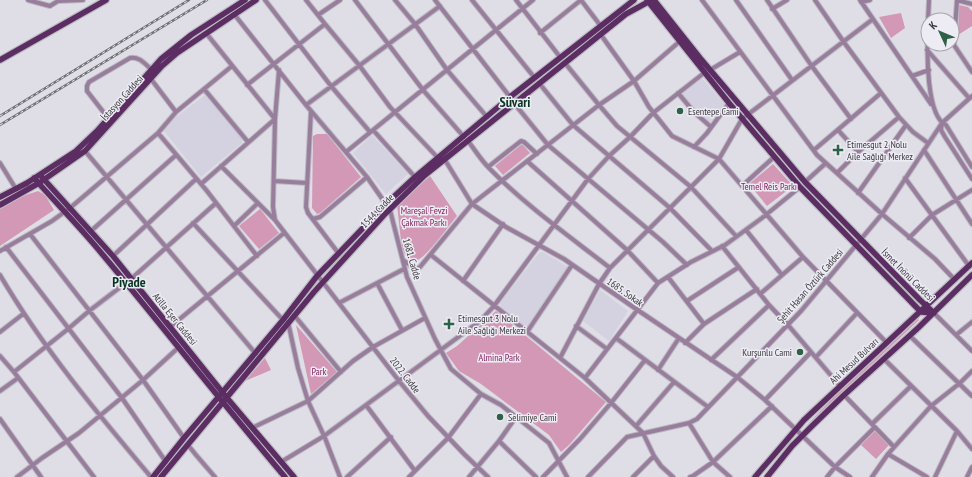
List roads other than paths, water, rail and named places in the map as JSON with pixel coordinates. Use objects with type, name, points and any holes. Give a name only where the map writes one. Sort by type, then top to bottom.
[{"type":"main road","points":[[0,60],[106,0]]},
{"type":"main road","name":"İstasyon Caddesi","points":[[0,197],[40,175],[76,152],[93,136],[151,70],[173,49],[245,0]]},
{"type":"main road","name":"İstasyon Caddesi","points":[[0,205],[44,180],[85,151],[177,53],[256,0]]},
{"type":"main road","name":"1544. Cadde","points":[[152,477],[166,462],[222,392],[285,321],[294,315],[322,282],[425,175],[445,160],[487,117],[510,97],[600,25],[634,0]]},
{"type":"main road","name":"1544. Cadde","points":[[161,477],[227,398],[317,276],[386,204],[438,158],[514,103],[626,14],[652,0]]},
{"type":"main road","name":"İsmet İnönü Caddesi","points":[[652,0],[679,42],[747,115],[921,312],[934,312]]},
{"type":"main road","name":"İsmet İnönü Caddesi","points":[[652,0],[707,71],[729,103],[800,187],[934,312]]},
{"type":"main road","points":[[52,188],[54,173]]},
{"type":"main road","name":"Atilla Eşer Caddesi","points":[[40,175],[113,256],[129,281],[222,403],[285,477]]},
{"type":"main road","name":"Atilla Eşer Caddesi","points":[[34,178],[170,327],[222,392],[294,477]]},
{"type":"main road","name":"Ahi Mesud Bulvarı","points":[[755,477],[796,429],[840,386],[971,265]]},
{"type":"main road","name":"Ahi Mesud Bulvarı","points":[[767,477],[802,435],[910,336],[972,275]]},
{"type":"street","points":[[28,0],[50,6],[58,1],[82,0]]},
{"type":"street","points":[[265,0],[331,86],[415,177]]},
{"type":"street","points":[[306,0],[395,112],[438,158]]},
{"type":"street","points":[[318,15],[340,0]]},
{"type":"street","points":[[355,0],[423,90],[466,139],[488,167],[502,181],[554,225],[610,268]]},
{"type":"street","points":[[395,0],[447,70],[487,117]]},
{"type":"street","points":[[435,0],[510,97]]},
{"type":"street","points":[[472,0],[534,77]]},
{"type":"street","points":[[516,0],[560,57]]},
{"type":"street","points":[[346,152],[533,0]]},
{"type":"street","points":[[540,33],[581,0],[600,25]]},
{"type":"street","points":[[702,0],[814,150],[858,193],[935,259],[955,280]]},
{"type":"street","points":[[736,0],[792,80]]},
{"type":"street","points":[[767,0],[811,65],[851,119]]},
{"type":"street","points":[[772,9],[787,0]]},
{"type":"street","points":[[815,0],[899,117],[913,132],[928,143]]},
{"type":"street","points":[[860,1],[870,0]]},
{"type":"street","points":[[928,12],[929,0]]},
{"type":"street","points":[[972,4],[957,0],[954,45],[972,72]]},
{"type":"street","points":[[860,1],[912,76],[942,123],[946,125],[972,167]]},
{"type":"street","points":[[306,105],[440,6]]},
{"type":"street","name":"1681. Cadde","points":[[234,14],[306,105],[367,177],[390,210],[404,269],[425,318],[451,370],[481,394],[501,405],[549,442],[567,477]]},
{"type":"street","points":[[560,358],[599,284],[610,268],[719,159],[742,119],[873,19]]},
{"type":"street","points":[[247,85],[324,24]]},
{"type":"street","points":[[206,33],[275,119]]},
{"type":"street","points":[[601,35],[634,81],[653,113],[672,136],[719,159],[803,257],[887,343]]},
{"type":"street","points":[[402,258],[415,269],[420,267],[472,204],[599,105],[634,81],[679,42]]},
{"type":"street","points":[[281,462],[324,436],[480,321],[494,306],[588,179],[609,156],[653,113],[678,93],[707,71],[740,52]]},
{"type":"street","points":[[927,52],[932,106]]},
{"type":"street","points":[[929,52],[971,97]]},
{"type":"street","points":[[108,118],[87,90],[89,82],[134,57],[138,58],[151,70]]},
{"type":"street","points":[[565,62],[617,126],[691,187],[736,236]]},
{"type":"street","points":[[0,251],[30,234],[70,208],[158,133],[176,112],[232,66]]},
{"type":"street","points":[[275,220],[273,207],[275,119],[279,70]]},
{"type":"street","points":[[912,76],[929,70]]},
{"type":"street","points":[[151,79],[176,112]]},
{"type":"street","points":[[539,83],[573,125],[670,208],[712,251]]},
{"type":"street","points":[[204,89],[248,142]]},
{"type":"street","points":[[678,93],[694,112],[711,127]]},
{"type":"street","points":[[814,150],[881,93]]},
{"type":"street","name":"Şehit Hasan Öztürk Caddesi","points":[[588,477],[627,437],[689,423],[697,419],[788,325],[826,281],[882,214],[942,123],[971,97]]},
{"type":"street","points":[[514,103],[548,145],[663,242],[687,265]]},
{"type":"street","points":[[694,147],[729,103]]},
{"type":"street","points":[[311,111],[306,207],[308,213],[339,254]]},
{"type":"street","points":[[837,173],[858,152],[899,117]]},
{"type":"street","points":[[201,184],[275,119]]},
{"type":"street","points":[[942,123],[942,130],[945,137],[972,179]]},
{"type":"street","points":[[858,193],[906,125]]},
{"type":"street","points":[[838,130],[858,152]]},
{"type":"street","points":[[158,133],[201,184],[257,256]]},
{"type":"street","points":[[488,167],[521,141],[537,154]]},
{"type":"street","points":[[924,150],[972,224]]},
{"type":"street","points":[[85,151],[256,354]]},
{"type":"street","points":[[91,231],[176,154]]},
{"type":"street","points":[[742,186],[774,157]]},
{"type":"street","name":"1685. Sokak","points":[[445,160],[472,204],[503,224],[572,264],[599,284],[737,377],[772,406],[835,467],[850,477]]},
{"type":"street","points":[[527,161],[627,250],[658,283]]},
{"type":"street","points":[[0,163],[16,189]]},
{"type":"street","points":[[805,182],[826,163]]},
{"type":"street","name":"2022. Cadde","points":[[221,166],[275,220],[399,381],[448,438],[488,477]]},
{"type":"street","points":[[313,219],[320,217],[367,177]]},
{"type":"street","points":[[905,178],[971,265]]},
{"type":"street","points":[[113,256],[196,179]]},
{"type":"street","points":[[274,181],[307,183]]},
{"type":"street","points":[[585,378],[658,283],[722,246],[746,230],[800,187]]},
{"type":"street","points":[[909,238],[932,215],[972,190]]},
{"type":"street","points":[[14,372],[47,347],[89,310],[129,281],[216,203]]},
{"type":"street","points":[[234,226],[258,203]]},
{"type":"street","points":[[193,223],[285,321],[308,401],[340,477]]},
{"type":"street","points":[[464,281],[503,224]]},
{"type":"street","points":[[746,230],[782,275]]},
{"type":"street","points":[[170,327],[284,233]]},
{"type":"street","points":[[30,234],[143,380],[184,438]]},
{"type":"street","points":[[722,246],[769,305],[840,386]]},
{"type":"street","points":[[6,247],[122,398],[166,462]]},
{"type":"street","points":[[431,255],[585,378],[643,433],[654,456],[661,466],[673,477]]},
{"type":"street","points":[[760,294],[803,257]]},
{"type":"street","points":[[527,332],[572,264]]},
{"type":"street","points":[[687,302],[739,267]]},
{"type":"street","points":[[339,303],[404,269]]},
{"type":"street","points":[[0,275],[23,314],[47,347],[99,416],[152,477]]},
{"type":"street","points":[[668,277],[704,324]]},
{"type":"street","points":[[377,283],[402,330]]},
{"type":"street","points":[[686,343],[704,324],[757,289]]},
{"type":"street","points":[[711,360],[769,305]]},
{"type":"street","points":[[934,312],[972,351]]},
{"type":"street","points":[[816,358],[857,313]]},
{"type":"street","points":[[0,332],[23,314]]},
{"type":"street","points":[[294,315],[341,372]]},
{"type":"street","points":[[252,428],[308,401],[341,372],[373,347],[425,318]]},
{"type":"street","points":[[956,335],[972,322]]},
{"type":"street","points":[[576,326],[607,349]]},
{"type":"street","points":[[910,336],[972,396]]},
{"type":"street","points":[[616,338],[708,407]]},
{"type":"street","points":[[658,370],[679,338]]},
{"type":"street","points":[[18,477],[42,458],[79,433],[143,380],[179,347]]},
{"type":"street","points":[[765,400],[811,352]]},
{"type":"street","points":[[0,356],[14,372],[94,477]]},
{"type":"street","points":[[884,359],[957,431],[972,449]]},
{"type":"street","points":[[543,477],[580,439],[645,360]]},
{"type":"street","points":[[872,477],[888,454],[931,406],[960,383],[972,371]]},
{"type":"street","points":[[0,391],[18,378]]},
{"type":"street","points":[[636,426],[674,382]]},
{"type":"street","points":[[827,477],[911,386]]},
{"type":"street","points":[[409,477],[448,438],[481,394]]},
{"type":"street","points":[[844,395],[894,447]]},
{"type":"street","points":[[366,405],[415,471]]},
{"type":"street","points":[[690,477],[713,462],[772,406]]},
{"type":"street","points":[[469,477],[499,441],[516,417]]},
{"type":"street","points":[[0,420],[41,477]]},
{"type":"street","points":[[689,423],[713,462],[730,477]]},
{"type":"street","points":[[935,477],[957,431]]},
{"type":"street","points":[[347,477],[391,437]]},
{"type":"street","points":[[499,441],[536,477]]},
{"type":"street","points":[[188,445],[215,477]]},
{"type":"street","points":[[888,454],[927,477]]},
{"type":"street","points":[[634,477],[654,456]]},
{"type":"street","points":[[967,477],[972,467]]},
{"type":"railway","points":[[0,116],[189,0]]},
{"type":"railway","points":[[0,125],[207,0]]},
{"type":"place","name":"Esentepe Cami","points":[[680,111]]},
{"type":"place","name":"Etimesgut 2 Nolu Aile Sağlığı Merkez","points":[[838,150]]},
{"type":"place","name":"Etimesgut 3 Nolu Aile Sağlığı Merkezi","points":[[449,324]]},
{"type":"place","name":"Kurşunlu Cami","points":[[800,352]]},
{"type":"place","name":"Selimiye Cami","points":[[500,417]]},
{"type":"district","name":"Süvari","points":[[515,102]]},
{"type":"district","name":"Piyade","points":[[129,282]]},
{"type":"park label","name":"Temel Reis Parkı","points":[[769,186]]},
{"type":"park label","name":"Mareşal Fevzi Çakmak Parkı","points":[[424,216]]},
{"type":"park label","name":"Almina Park","points":[[499,357]]},
{"type":"park label","name":"Park","points":[[319,371]]}]
